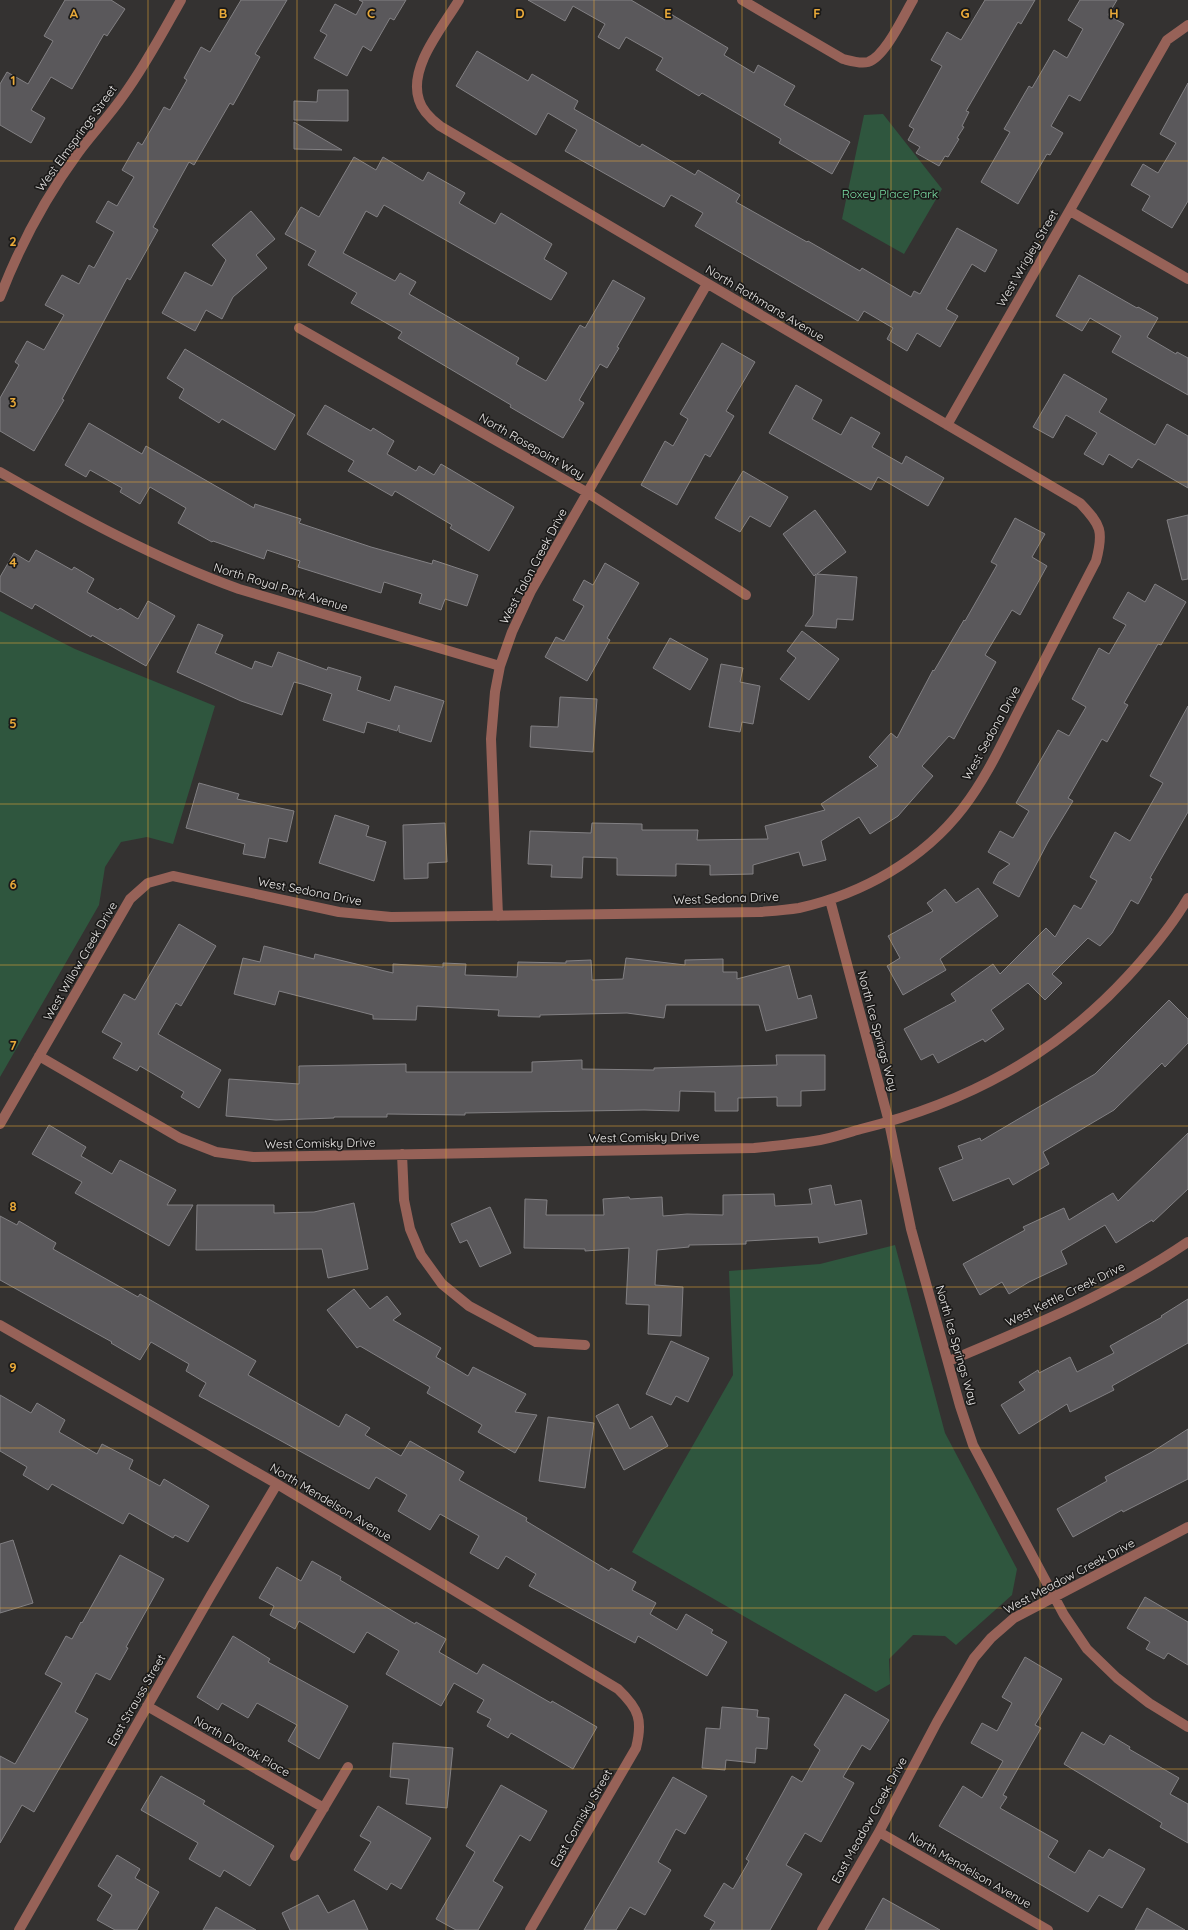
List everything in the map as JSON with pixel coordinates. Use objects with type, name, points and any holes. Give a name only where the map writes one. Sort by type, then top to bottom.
[{"type":"street","name":"West Elmsprings Street","points":[[0,297],[17,254],[33,222],[55,186],[79,152],[122,98],[140,71],[181,0]]},
{"type":"street","name":"North Rothmans Avenue","points":[[459,0],[420,64],[417,81],[419,100],[427,115],[440,126],[1080,503],[1091,514],[1100,528]]},
{"type":"street","points":[[742,0],[843,59],[855,62],[868,62],[880,54],[913,0]]},
{"type":"street","name":"West Wrigley Street","points":[[947,425],[1167,40],[1188,25]]},
{"type":"street","points":[[1070,211],[1188,279]]},
{"type":"street","name":"West Talon Creek Drive","points":[[498,916],[491,739],[495,692],[500,666],[512,632],[531,591],[707,284]]},
{"type":"street","name":"North Rosepoint Way","points":[[299,328],[588,493],[746,595]]},
{"type":"street","name":"North Royal Park Avenue","points":[[0,472],[40,495],[153,553],[208,578],[239,589],[500,666]]},
{"type":"street","name":"West Sedona Drive","points":[[148,882],[173,876],[339,912],[391,917],[760,912],[797,908],[830,900],[869,885],[904,864],[936,838],[963,808],[987,772],[1096,561],[1101,542],[1100,528]]},
{"type":"street","name":"West Willow Creek Drive","points":[[0,1124],[130,899],[148,882]]},
{"type":"street","name":"West Comisky Drive","points":[[39,1056],[180,1138],[216,1152],[253,1157],[754,1148],[816,1141],[889,1122],[944,1104],[1001,1077],[1054,1043],[1082,1021],[1151,952],[1188,898]]},
{"type":"street","name":"North Ice Springs Way","points":[[830,900],[889,1122],[911,1229],[949,1360],[960,1406],[973,1445],[1056,1597],[1064,1615],[1087,1649],[1117,1678],[1149,1703],[1188,1727]]},
{"type":"street","points":[[402,1154],[404,1200],[410,1229],[421,1255],[442,1284],[469,1306],[536,1342],[585,1345]]},
{"type":"street","name":"West Kettle Creek Drive","points":[[949,1360],[1043,1321],[1153,1266],[1188,1242]]},
{"type":"street","name":"North Mendelson Avenue","points":[[0,1325],[276,1484],[618,1689],[630,1699],[639,1714]]},
{"type":"street","name":"East Strauss Street","points":[[19,1930],[276,1484]]},
{"type":"street","name":"West Meadow Creek Drive","points":[[937,1722],[982,1647],[1002,1627],[1014,1618],[1188,1528]]},
{"type":"street","name":"North Dvorak Place","points":[[147,1706],[324,1808]]},
{"type":"street","name":"East Comisky Street","points":[[530,1930],[636,1748],[640,1730],[639,1714]]},
{"type":"street","name":"East Meadow Creek Drive","points":[[822,1930],[879,1832],[937,1722]]},
{"type":"street","points":[[295,1856],[348,1767]]},
{"type":"street","name":"North Mendelson Avenue","points":[[879,1832],[1048,1930]]},
{"type":"green space","name":"Roxey Place Park","points":[[883,114],[942,189],[904,254],[842,219],[864,115]]},
{"type":"green space","points":[[0,611],[75,649],[215,706],[173,844],[147,837],[121,842],[105,867],[99,905],[0,1077]]},
{"type":"green space","points":[[895,1245],[945,1433],[1017,1569],[1012,1595],[956,1645],[945,1636],[913,1635],[889,1659],[890,1684],[876,1692],[632,1552],[733,1375],[729,1271],[820,1264]]},
{"type":"building","points":[[65,0],[111,0],[125,9],[107,36],[104,34],[72,89],[51,77],[31,110],[45,118],[31,143],[0,125],[0,84],[7,72],[28,84],[53,41],[44,36]]},
{"type":"building","points":[[241,0],[287,0],[255,54],[260,57],[233,105],[230,103],[194,165],[189,162],[153,227],[158,230],[130,280],[127,278],[62,399],[64,400],[34,451],[0,431],[0,398],[19,365],[15,362],[27,341],[44,350],[64,315],[45,305],[62,275],[79,284],[89,265],[94,268],[114,232],[96,222],[108,201],[117,206],[134,177],[122,170],[138,142],[142,145],[164,107],[170,110],[187,80],[184,78],[201,47],[210,52]]},
{"type":"building","points":[[359,0],[406,0],[394,20],[390,18],[371,51],[363,46],[347,76],[314,58],[327,35],[320,31],[335,4],[356,15],[363,2]]},
{"type":"building","points":[[528,0],[631,0],[665,20],[669,13],[728,48],[724,55],[754,73],[758,65],[795,86],[784,105],[850,142],[832,174],[779,143],[781,139],[702,93],[699,96],[656,70],[663,58],[626,37],[619,49],[598,37],[605,24],[573,6],[565,21]]},
{"type":"building","points":[[985,0],[1035,0],[1021,24],[1018,22],[966,111],[969,112],[962,126],[964,127],[957,138],[959,139],[948,157],[945,156],[939,166],[916,153],[920,147],[908,140],[914,129],[909,126],[942,66],[931,60],[947,32],[961,40]]},
{"type":"building","points":[[1080,0],[1117,0],[1108,15],[1124,24],[1080,101],[1069,95],[1051,126],[1063,133],[1050,155],[1047,154],[1018,204],[981,182],[1010,132],[1004,129],[1029,86],[1032,88],[1054,50],[1067,58],[1083,29],[1068,20]]},
{"type":"building","points":[[477,51],[528,81],[532,74],[578,101],[574,109],[640,147],[642,144],[695,175],[698,170],[740,195],[736,202],[860,271],[862,268],[911,297],[914,291],[920,294],[957,228],[997,250],[985,272],[972,264],[946,309],[958,316],[940,347],[917,333],[907,351],[887,339],[893,328],[864,311],[858,321],[695,226],[703,213],[671,195],[664,207],[565,151],[577,130],[548,113],[536,135],[456,86]]},
{"type":"building","points":[[1188,83],[1188,201],[1172,228],[1142,210],[1150,196],[1131,185],[1143,164],[1158,173],[1176,143],[1160,134]]},
{"type":"building","points":[[318,90],[348,90],[348,121],[294,120],[294,101],[317,102]]},
{"type":"building","points":[[294,122],[342,150],[294,149]]},
{"type":"building","points":[[354,157],[376,170],[383,157],[423,181],[428,172],[465,193],[459,203],[495,224],[501,213],[552,244],[544,259],[567,273],[551,300],[384,205],[377,217],[366,211],[343,253],[395,281],[400,273],[416,282],[409,294],[519,358],[516,364],[546,381],[580,325],[585,328],[613,280],[645,298],[617,347],[619,348],[607,368],[600,364],[579,400],[584,403],[563,438],[510,407],[511,405],[398,338],[402,332],[351,303],[357,293],[308,265],[316,251],[285,234],[301,207],[319,217]]},
{"type":"building","points":[[251,211],[275,239],[256,255],[267,268],[233,297],[222,319],[206,310],[195,331],[162,313],[185,272],[212,286],[226,260],[212,245]]},
{"type":"building","points":[[1079,275],[1137,308],[1138,307],[1158,318],[1147,337],[1176,354],[1177,352],[1188,358],[1188,395],[1112,352],[1121,336],[1090,318],[1082,331],[1056,316]]},
{"type":"building","points":[[722,343],[755,362],[726,411],[734,416],[710,457],[705,454],[677,505],[641,485],[665,441],[673,446],[688,419],[680,414]]},
{"type":"building","points":[[185,349],[295,415],[275,450],[222,419],[219,423],[179,398],[184,389],[167,378]]},
{"type":"building","points":[[1064,374],[1107,399],[1099,412],[1155,445],[1167,424],[1188,436],[1188,488],[1138,459],[1132,468],[1109,454],[1103,465],[1084,454],[1097,433],[1066,415],[1053,438],[1033,427]]},
{"type":"building","points":[[796,385],[822,400],[812,419],[841,435],[851,417],[880,433],[872,447],[902,464],[906,456],[944,478],[928,506],[878,477],[871,490],[769,433]]},
{"type":"building","points":[[325,405],[371,431],[373,428],[394,441],[387,454],[416,471],[419,466],[434,475],[441,464],[514,507],[489,551],[450,528],[452,525],[395,491],[392,496],[348,471],[354,461],[307,434]]},
{"type":"building","points":[[89,423],[142,454],[146,446],[254,508],[255,504],[301,519],[299,523],[371,547],[432,564],[433,560],[478,575],[467,606],[445,599],[441,610],[419,603],[422,594],[384,582],[381,593],[298,567],[300,561],[267,550],[264,559],[213,541],[212,542],[178,523],[186,508],[150,487],[140,504],[120,492],[122,488],[90,470],[86,477],[65,465]]},
{"type":"building","points":[[743,471],[788,497],[770,527],[750,516],[740,532],[715,518]]},
{"type":"building","points":[[815,510],[846,552],[817,574],[857,577],[853,620],[837,619],[836,628],[805,626],[813,615],[816,574],[814,576],[783,534]]},
{"type":"building","points":[[1188,515],[1188,579],[1182,580],[1167,520]]},
{"type":"building","points":[[1015,518],[1045,534],[1032,557],[1047,566],[1020,615],[1012,610],[985,655],[996,662],[954,739],[949,736],[922,766],[933,776],[898,816],[870,834],[859,817],[821,841],[826,860],[803,866],[799,852],[753,865],[753,874],[710,875],[710,865],[676,864],[676,876],[617,875],[617,858],[583,857],[582,878],[551,877],[552,865],[528,864],[530,831],[591,833],[592,823],[642,824],[642,830],[698,830],[697,840],[768,839],[765,826],[825,810],[821,804],[878,766],[869,757],[891,733],[897,738],[933,670],[934,671],[964,620],[965,621],[997,565],[991,562]]},
{"type":"building","points":[[36,550],[72,570],[74,567],[94,579],[87,592],[118,610],[120,608],[138,619],[148,601],[175,616],[146,666],[92,635],[91,637],[35,604],[32,609],[0,591],[0,577],[14,553],[29,562]]},
{"type":"building","points":[[605,563],[639,583],[607,638],[610,640],[587,681],[545,657],[556,637],[564,641],[584,606],[573,600],[584,580],[593,585]]},
{"type":"building","points":[[1155,584],[1186,602],[1161,645],[1158,644],[1124,703],[1128,705],[1107,742],[1102,739],[1068,798],[1073,801],[1048,842],[1019,897],[993,883],[999,872],[1010,864],[988,852],[1000,831],[1013,838],[1029,811],[1016,803],[1058,730],[1069,736],[1086,707],[1072,699],[1099,648],[1109,654],[1126,625],[1113,618],[1128,592],[1145,602]]},
{"type":"building","points":[[198,624],[223,635],[215,653],[252,669],[255,661],[272,667],[278,652],[327,670],[328,667],[361,677],[357,690],[390,701],[395,686],[444,701],[431,742],[399,732],[399,725],[397,731],[367,722],[364,733],[323,720],[332,694],[302,684],[294,682],[282,715],[241,701],[177,672]]},
{"type":"building","points":[[802,631],[839,659],[809,700],[780,679],[796,658],[787,651]]},
{"type":"building","points":[[670,638],[708,659],[690,690],[653,668]]},
{"type":"building","points":[[721,664],[743,668],[740,682],[760,686],[753,724],[742,722],[740,732],[709,727]]},
{"type":"building","points":[[560,697],[597,699],[593,752],[530,747],[531,726],[558,727]]},
{"type":"building","points":[[1188,706],[1188,812],[1150,878],[1152,879],[1138,904],[1131,900],[1112,933],[1100,946],[1088,938],[1052,974],[1062,983],[1045,1000],[1028,983],[991,1010],[1004,1029],[985,1042],[983,1039],[938,1063],[933,1054],[921,1060],[904,1029],[956,1001],[951,994],[993,964],[1000,974],[1046,928],[1055,937],[1074,905],[1081,909],[1097,881],[1090,877],[1115,832],[1130,841],[1163,783],[1150,776]]},
{"type":"building","points":[[199,783],[239,794],[237,799],[294,811],[287,842],[269,838],[265,858],[243,854],[245,844],[186,828]]},
{"type":"building","points":[[335,815],[369,826],[366,836],[386,842],[374,881],[319,863]]},
{"type":"building","points":[[445,823],[447,862],[428,863],[428,878],[404,879],[403,825]]},
{"type":"building","points":[[978,888],[998,916],[940,959],[946,970],[903,995],[887,966],[900,958],[888,936],[933,911],[927,903],[945,889],[956,903]]},
{"type":"building","points":[[179,924],[216,946],[181,1006],[176,1003],[158,1034],[221,1070],[199,1108],[181,1097],[184,1092],[140,1066],[137,1071],[113,1058],[122,1043],[102,1032],[124,994],[135,1000]]},
{"type":"building","points":[[264,946],[314,959],[315,954],[393,973],[393,964],[443,967],[443,963],[466,964],[465,975],[517,977],[518,962],[566,963],[566,961],[591,960],[592,980],[623,979],[626,958],[685,965],[685,960],[723,959],[723,972],[737,972],[737,979],[789,965],[798,999],[811,995],[817,1018],[766,1031],[759,1005],[666,1005],[664,1018],[627,1013],[540,1015],[540,1017],[498,1016],[499,1010],[417,1006],[416,1020],[373,1019],[373,1015],[279,991],[275,1005],[234,994],[243,958],[260,962]]},
{"type":"building","points":[[1169,1000],[1188,1019],[1188,1043],[1165,1067],[1162,1063],[1114,1110],[1043,1152],[1049,1164],[1013,1185],[1009,1178],[953,1201],[939,1168],[963,1159],[958,1146],[980,1138],[981,1141],[1095,1074]]},
{"type":"building","points":[[776,1055],[825,1055],[825,1090],[801,1091],[801,1106],[777,1106],[777,1097],[738,1098],[738,1111],[715,1111],[715,1092],[680,1091],[679,1111],[644,1110],[465,1113],[465,1115],[387,1114],[387,1117],[334,1117],[276,1120],[226,1116],[229,1079],[299,1084],[299,1066],[406,1064],[406,1072],[532,1072],[532,1062],[582,1060],[582,1069],[654,1070],[654,1068],[777,1065]]},
{"type":"building","points":[[49,1125],[86,1147],[81,1156],[112,1174],[120,1160],[176,1190],[167,1205],[193,1205],[169,1246],[75,1193],[82,1182],[32,1154]]},
{"type":"building","points":[[1188,1133],[1188,1189],[1153,1222],[1152,1220],[1116,1243],[1105,1225],[1061,1251],[1067,1264],[1029,1282],[1009,1294],[1002,1282],[980,1295],[963,1264],[1025,1230],[1023,1227],[1064,1208],[1069,1220],[1113,1193],[1118,1201]]},
{"type":"building","points":[[831,1185],[835,1205],[861,1200],[867,1234],[819,1243],[818,1237],[746,1241],[746,1244],[689,1245],[689,1247],[657,1250],[655,1285],[683,1287],[681,1336],[648,1334],[649,1305],[626,1304],[629,1248],[585,1251],[585,1249],[524,1248],[525,1199],[547,1200],[546,1215],[604,1215],[603,1199],[662,1197],[663,1216],[687,1214],[723,1215],[723,1195],[774,1194],[775,1206],[812,1204],[809,1189]]},
{"type":"building","points":[[354,1203],[368,1269],[328,1278],[322,1249],[196,1250],[197,1205],[274,1205],[274,1213],[314,1212]]},
{"type":"building","points":[[490,1207],[511,1253],[480,1267],[467,1240],[460,1243],[451,1224]]},
{"type":"building","points":[[0,1216],[17,1225],[19,1221],[56,1243],[53,1249],[138,1297],[140,1294],[256,1361],[248,1375],[339,1427],[346,1414],[370,1428],[365,1435],[401,1456],[410,1441],[464,1472],[459,1480],[527,1518],[526,1521],[609,1571],[611,1568],[636,1582],[632,1590],[656,1603],[650,1614],[677,1630],[686,1614],[713,1630],[711,1633],[727,1642],[707,1676],[638,1636],[635,1643],[529,1586],[536,1574],[506,1556],[498,1569],[470,1553],[479,1536],[440,1514],[430,1530],[398,1511],[407,1495],[376,1477],[369,1489],[199,1396],[206,1383],[186,1371],[189,1364],[151,1342],[140,1360],[111,1343],[112,1342],[0,1280]]},
{"type":"building","points":[[354,1289],[370,1309],[387,1296],[401,1314],[393,1320],[441,1348],[436,1357],[468,1376],[473,1367],[526,1394],[515,1412],[537,1415],[515,1453],[478,1432],[482,1425],[427,1393],[430,1387],[360,1346],[357,1348],[327,1310]]},
{"type":"building","points":[[1188,1299],[1188,1343],[1112,1386],[1114,1390],[1070,1412],[1067,1404],[1019,1434],[1001,1405],[1025,1390],[1019,1382],[1038,1370],[1039,1373],[1070,1357],[1077,1372],[1114,1353],[1110,1346],[1162,1317],[1161,1316]]},
{"type":"building","points":[[671,1341],[709,1358],[688,1402],[676,1396],[671,1405],[646,1394]]},
{"type":"building","points":[[0,1395],[31,1413],[37,1403],[65,1420],[59,1432],[97,1454],[102,1444],[133,1460],[129,1469],[160,1486],[164,1479],[209,1506],[188,1542],[175,1535],[173,1538],[129,1513],[123,1524],[52,1484],[48,1490],[23,1475],[27,1467],[0,1451]]},
{"type":"building","points":[[618,1404],[630,1429],[652,1416],[668,1446],[624,1470],[596,1416]]},
{"type":"building","points":[[548,1417],[594,1423],[585,1488],[539,1481]]},
{"type":"building","points":[[1188,1429],[1188,1479],[1123,1512],[1122,1510],[1073,1537],[1057,1509],[1107,1481],[1105,1477],[1152,1452]]},
{"type":"building","points":[[13,1540],[33,1603],[0,1613],[0,1544]]},
{"type":"building","points":[[120,1555],[164,1579],[126,1647],[128,1648],[110,1680],[96,1673],[75,1712],[88,1719],[34,1812],[22,1805],[0,1843],[0,1756],[15,1764],[62,1683],[45,1674],[66,1636],[72,1639]]},
{"type":"building","points":[[312,1561],[341,1577],[340,1580],[415,1624],[416,1622],[446,1639],[439,1652],[477,1674],[483,1664],[551,1703],[552,1701],[597,1727],[573,1769],[511,1733],[508,1738],[487,1726],[491,1719],[477,1712],[484,1700],[454,1683],[441,1706],[386,1674],[399,1651],[367,1632],[354,1653],[299,1621],[295,1629],[270,1615],[274,1606],[259,1598],[277,1567],[301,1581]]},
{"type":"building","points":[[1145,1597],[1188,1622],[1188,1665],[1168,1653],[1164,1659],[1146,1649],[1150,1642],[1127,1628]]},
{"type":"building","points":[[233,1636],[270,1659],[268,1662],[348,1706],[319,1759],[288,1741],[297,1725],[257,1703],[248,1718],[222,1703],[218,1710],[197,1697]]},
{"type":"building","points":[[1025,1657],[1062,1679],[1035,1725],[1041,1728],[1003,1795],[1007,1797],[1000,1808],[1058,1841],[1048,1857],[1075,1873],[1089,1850],[1103,1858],[1109,1849],[1145,1869],[1122,1908],[1099,1895],[1088,1912],[939,1826],[963,1786],[982,1798],[1003,1761],[971,1743],[982,1723],[997,1731],[1012,1703],[1002,1697]]},
{"type":"building","points":[[845,1694],[889,1720],[870,1750],[862,1745],[843,1777],[854,1783],[821,1842],[805,1833],[786,1865],[802,1874],[770,1930],[710,1930],[715,1922],[704,1916],[724,1883],[733,1889],[749,1861],[746,1859],[792,1776],[802,1782],[820,1750],[814,1745]]},
{"type":"building","points":[[722,1707],[758,1710],[757,1717],[769,1718],[767,1749],[756,1748],[755,1763],[726,1760],[725,1770],[702,1768],[706,1728],[720,1729]]},
{"type":"building","points":[[1082,1732],[1104,1745],[1110,1735],[1130,1747],[1129,1749],[1179,1778],[1170,1794],[1188,1804],[1188,1843],[1160,1827],[1162,1823],[1064,1764]]},
{"type":"building","points":[[393,1743],[453,1748],[447,1808],[406,1804],[409,1779],[390,1777]]},
{"type":"building","points":[[161,1776],[205,1801],[203,1804],[274,1846],[250,1886],[224,1870],[220,1877],[189,1859],[198,1843],[141,1810]]},
{"type":"building","points":[[673,1777],[707,1796],[685,1834],[676,1829],[658,1862],[671,1870],[645,1915],[630,1907],[616,1930],[584,1930]]},
{"type":"building","points":[[501,1785],[547,1811],[530,1841],[520,1835],[493,1881],[503,1887],[478,1930],[456,1930],[436,1919],[475,1852],[466,1846]]},
{"type":"building","points":[[378,1806],[431,1838],[401,1889],[391,1883],[387,1890],[354,1870],[371,1842],[360,1836]]},
{"type":"building","points":[[117,1855],[140,1869],[135,1878],[159,1892],[137,1930],[115,1930],[97,1920],[112,1895],[98,1886]]},
{"type":"building","points":[[318,1895],[328,1913],[354,1900],[368,1930],[290,1930],[282,1913]]},
{"type":"building","points":[[883,1898],[940,1930],[865,1930]]},
{"type":"building","points":[[216,1907],[256,1930],[203,1930]]},
{"type":"building","points":[[1147,1908],[1185,1930],[1135,1930]]}]
